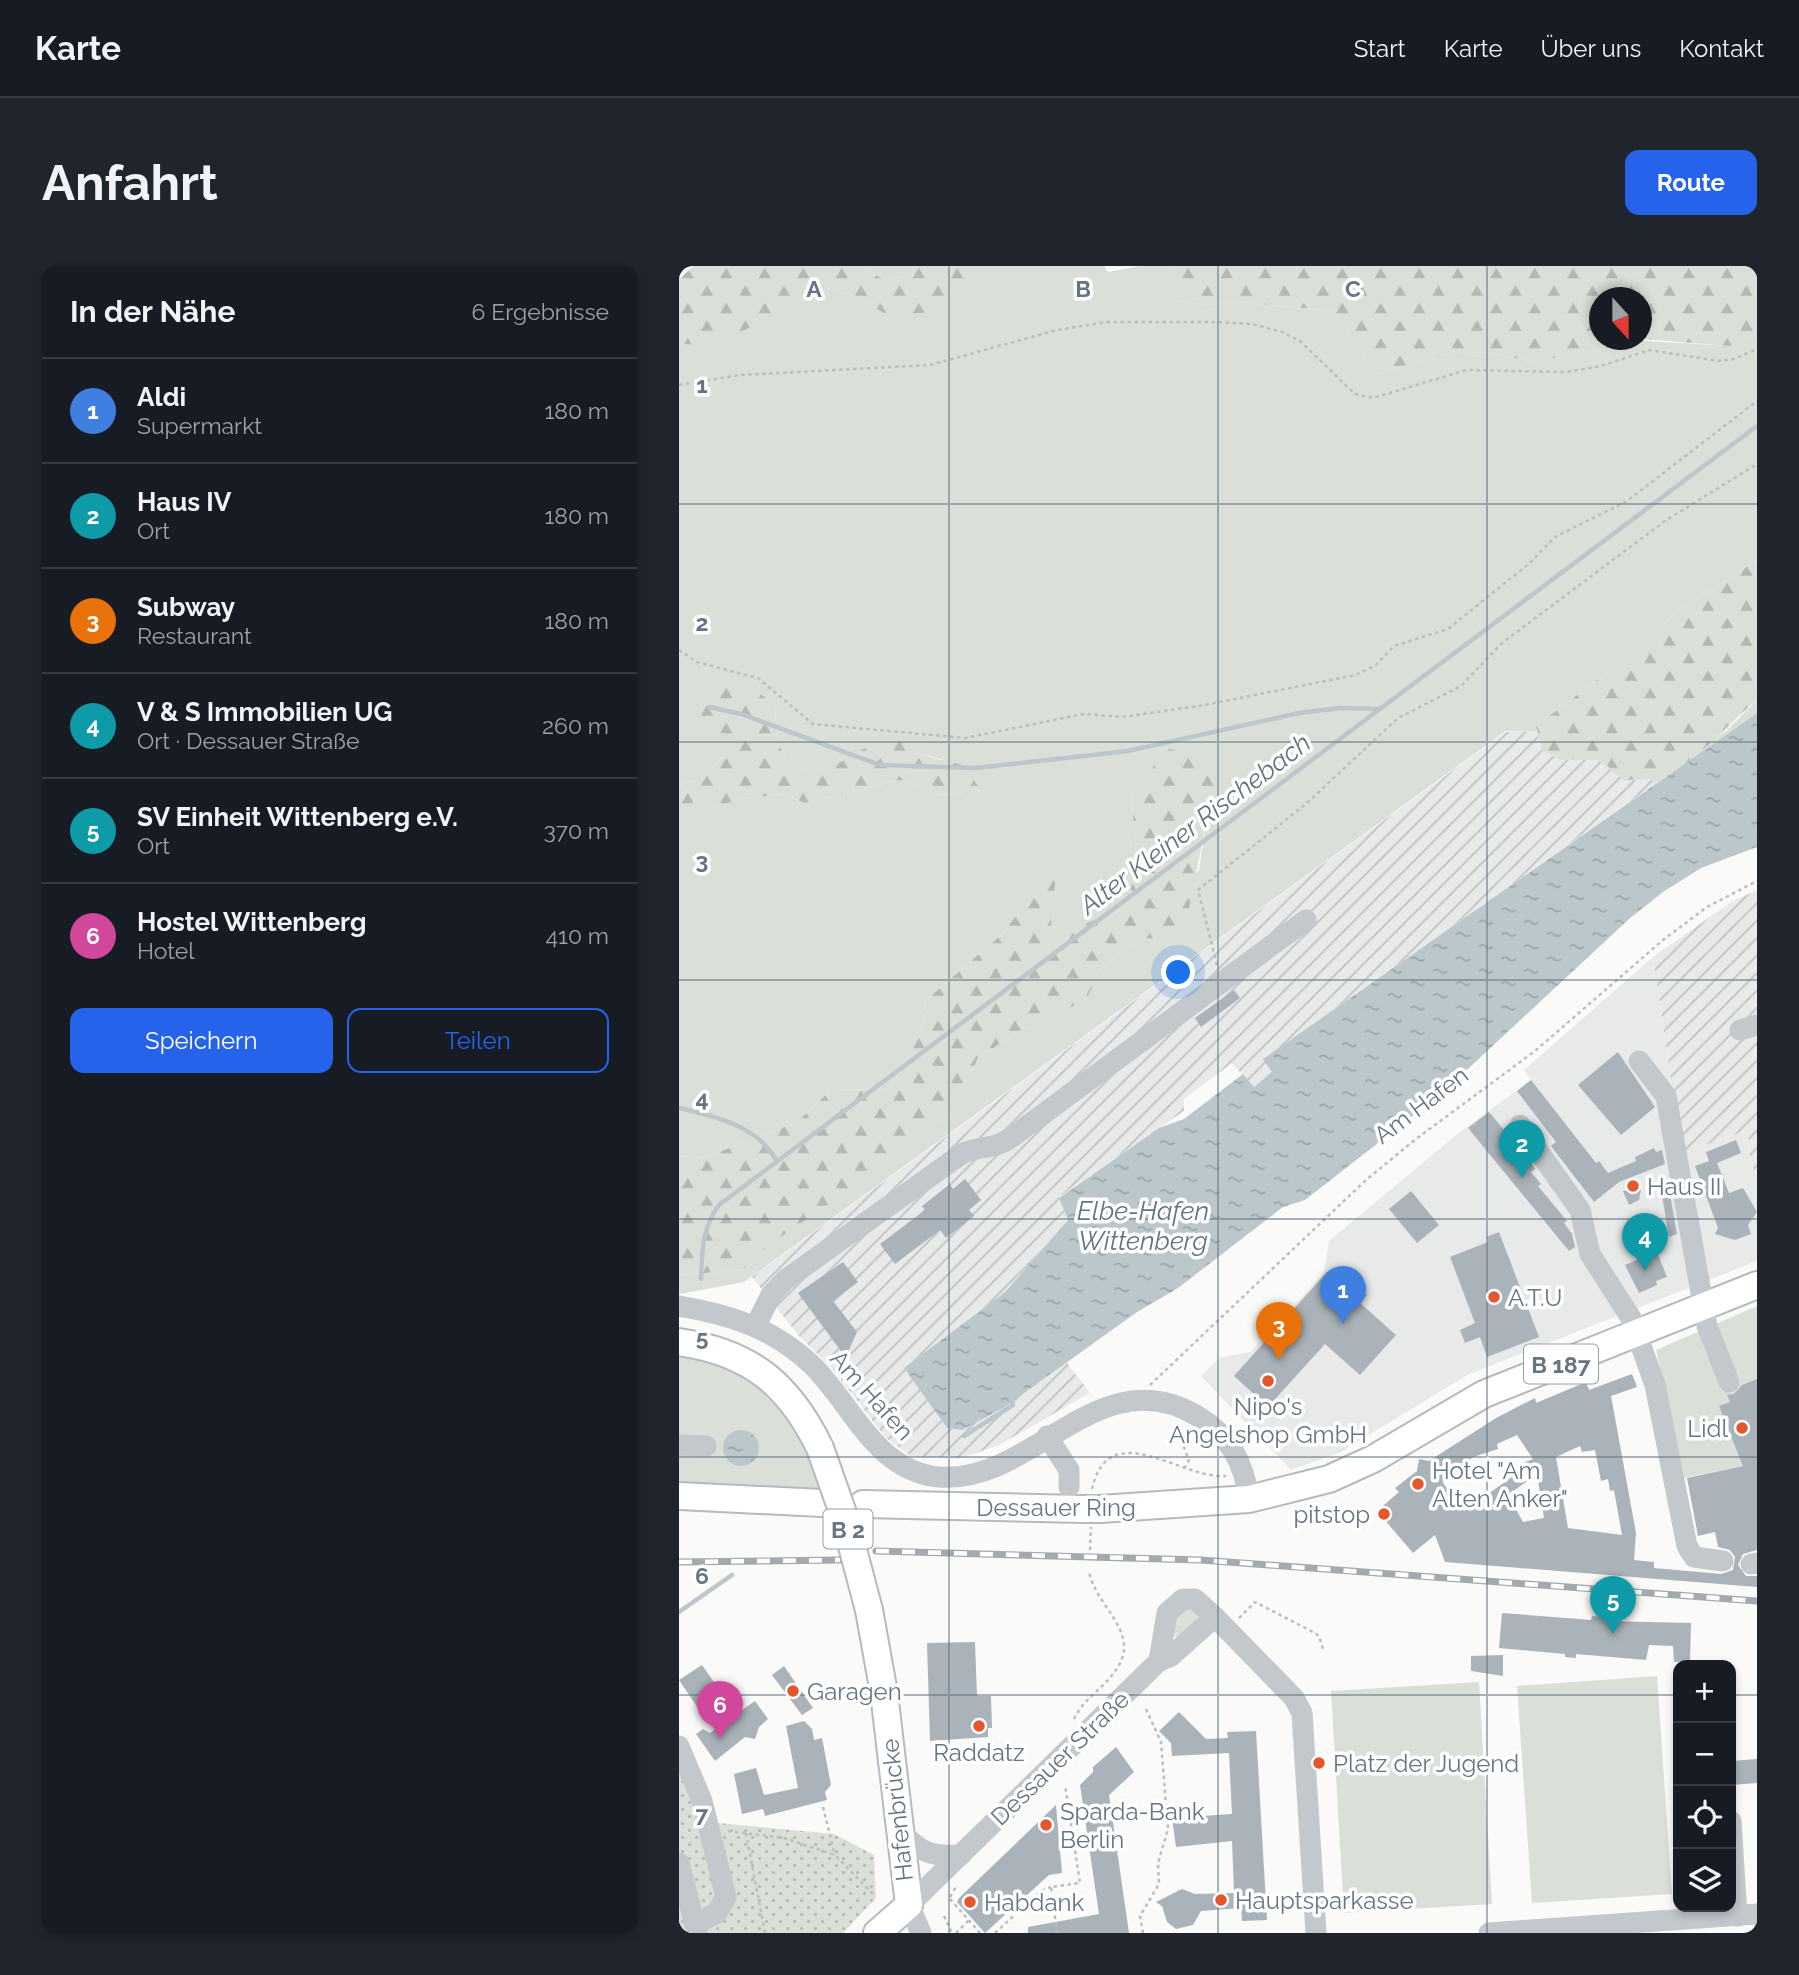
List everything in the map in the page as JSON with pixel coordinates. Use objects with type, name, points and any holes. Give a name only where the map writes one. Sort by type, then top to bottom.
[{"type":"main road","name":"B 187","points":[[1249,1499],[1329,1479],[1360,1466],[1484,1394],[1757,1285]]},
{"type":"main road","name":"Hafenbrücke","points":[[679,1342],[720,1349],[764,1373],[796,1406],[820,1448],[844,1516],[869,1611],[884,1693],[898,1830],[909,1905]]},
{"type":"main road","points":[[679,1496],[822,1503]]},
{"type":"main road","name":"Dessauer Ring","points":[[863,1504],[1087,1505],[1249,1499]]},
{"type":"main road","points":[[679,1512],[716,1510],[740,1500]]},
{"type":"main road","name":"Dessauer Straße","points":[[877,1933],[909,1905]]},
{"type":"street","points":[[756,1325],[771,1295],[786,1280],[963,1153],[980,1146],[996,1148],[1012,1137],[1305,920]]},
{"type":"street","points":[[1639,1061],[1666,1096],[1707,1326],[1729,1382]]},
{"type":"street","points":[[1520,1125],[1580,1210],[1590,1254],[1627,1309],[1655,1385],[1687,1546],[1694,1557],[1723,1561]]},
{"type":"street","name":"Am Hafen","points":[[679,1306],[711,1311],[756,1325],[812,1365],[881,1450],[924,1475],[959,1477],[977,1473],[1008,1460],[1093,1411],[1116,1404],[1167,1402],[1188,1410],[1211,1424],[1233,1447],[1245,1474],[1249,1499]]},
{"type":"street","points":[[1048,1436],[1087,1505]]},
{"type":"street","points":[[679,1444],[706,1447]]},
{"type":"street","points":[[1159,1661],[1167,1613],[1177,1602],[1195,1599],[1222,1622],[1294,1698],[1302,1713],[1316,1933]]},
{"type":"street","name":"Dessauer Straße","points":[[909,1905],[1159,1661],[1170,1657],[1222,1622]]},
{"type":"street","points":[[679,1745],[694,1777],[714,1835],[726,1897],[716,1913],[696,1928],[679,1863]]},
{"type":"street","points":[[898,1830],[927,1853],[938,1857],[961,1855]]},
{"type":"street","points":[[1489,1933],[1705,1926],[1747,1915],[1736,1849]]},
{"type":"street","points":[[909,1905],[921,1933]]},
{"type":"path","points":[[679,385],[740,375],[930,365],[1057,330],[1106,322],[1216,321],[1252,324],[1282,332],[1300,341],[1356,394],[1373,398],[1467,370],[1566,372],[1601,366],[1649,349],[1719,360],[1734,359],[1757,349]]},
{"type":"path","points":[[679,650],[697,662],[758,678],[813,724],[965,738],[1084,714],[1122,717],[1199,706],[1356,675],[1376,665],[1394,646],[1448,629],[1531,562],[1555,537],[1627,501],[1757,401]]},
{"type":"path","points":[[1221,982],[1198,890],[1306,804],[1398,718],[1461,686],[1502,643],[1665,521],[1757,464]]},
{"type":"path","name":"Am Hafen","points":[[1147,1401],[1148,1387],[1366,1180],[1416,1139],[1535,1051],[1663,940],[1707,907],[1757,880]]},
{"type":"path","points":[[1184,1469],[1189,1460],[1179,1431],[1188,1410]]},
{"type":"path","points":[[1090,1549],[1087,1505],[1097,1473],[1116,1455],[1129,1451],[1142,1452],[1184,1469],[1219,1477]]},
{"type":"path","points":[[1072,1725],[1083,1704],[1120,1665],[1124,1651],[1119,1625],[1096,1596],[1089,1572]]},
{"type":"path","points":[[1222,1622],[1255,1602],[1314,1632],[1319,1636],[1324,1652]]},
{"type":"path","points":[[1143,1933],[1140,1916],[1159,1884],[1158,1863],[1168,1829],[1161,1742],[1146,1709]]},
{"type":"path","points":[[995,1933],[1041,1891],[1080,1883],[1065,1785]]},
{"type":"path","points":[[823,1807],[835,1855]]},
{"type":"path","points":[[746,1833],[765,1933]]},
{"type":"path","points":[[714,1835],[746,1833],[784,1838],[835,1855],[873,1894]]},
{"type":"path","points":[[1051,1887],[1057,1933]]},
{"type":"path","points":[[950,1899],[980,1933]]},
{"type":"path","points":[[944,1916],[954,1933],[969,1920]]},
{"type":"shaded area","points":[[1506,732],[1537,732],[1543,751],[1561,760],[1599,760],[1625,780],[1651,779],[1655,784],[1267,1056],[1275,1071],[1254,1088],[1232,1063],[1184,1099],[1184,1111],[1059,1197],[1068,1220],[1005,1292],[904,1368],[947,1428],[961,1430],[1064,1359],[1090,1393],[999,1445],[962,1458],[912,1457],[886,1438],[830,1366],[799,1336],[752,1277]]},
{"type":"shaded area","points":[[1757,890],[1757,1180],[1750,1158],[1748,1130],[1682,1153],[1653,957],[1731,902]]},
{"type":"shaded area","points":[[1653,957],[1682,1153],[1748,1130],[1750,1158],[1757,1180],[1757,1261],[1467,1375],[1341,1452],[1291,1470],[1201,1376],[1219,1358],[1250,1352],[1324,1273],[1329,1241],[1461,1131],[1531,1080],[1524,1070]]},
{"type":"green space","points":[[694,266],[859,266],[885,280],[912,275],[919,266],[976,266],[931,312],[889,316],[855,296],[820,286],[736,334],[718,341],[679,344],[679,279]]},
{"type":"green space","points":[[859,266],[919,266],[912,275],[885,280]]},
{"type":"green space","points":[[976,266],[1104,266],[1108,272],[1140,266],[1171,266],[1175,279],[1175,300],[1202,305],[1237,302],[1334,311],[1376,374],[1455,352],[1490,353],[1534,362],[1597,350],[1652,350],[1652,341],[1730,346],[1757,334],[1757,560],[1674,614],[1626,658],[1536,726],[1561,759],[1599,759],[1625,779],[1657,777],[1726,731],[1757,700],[1757,713],[1655,784],[1651,779],[1625,781],[1598,760],[1561,760],[1543,751],[1537,732],[1506,731],[744,1282],[679,1294],[679,1275],[742,1270],[772,1243],[951,1115],[978,1058],[1015,1034],[1085,1000],[1100,969],[1139,939],[1199,870],[1206,825],[1229,792],[1131,792],[1137,864],[1126,909],[1049,937],[1056,865],[1001,935],[925,1001],[922,1031],[891,1089],[831,1090],[797,1122],[703,1158],[679,1156],[679,817],[741,799],[781,794],[805,803],[900,780],[941,795],[980,790],[963,765],[901,749],[863,750],[841,766],[828,770],[788,766],[777,739],[775,706],[696,715],[724,754],[704,779],[679,785],[679,344],[689,345],[783,306],[820,286],[855,296],[889,316],[964,277]]},
{"type":"green space","points":[[1171,266],[1757,266],[1757,334],[1730,346],[1652,340],[1652,287],[1589,287],[1589,350],[1597,350],[1534,362],[1490,353],[1455,352],[1376,374],[1334,311],[1237,302],[1202,305],[1175,300],[1175,279]]},
{"type":"green space","points":[[1757,560],[1757,700],[1711,743],[1672,771],[1658,777],[1625,780],[1599,759],[1561,759],[1544,750],[1536,726],[1626,658],[1674,614]]},
{"type":"green space","points":[[750,685],[775,706],[777,739],[788,766],[820,770],[893,738],[930,757],[963,765],[981,790],[941,795],[900,780],[805,803],[781,794],[741,799],[679,817],[679,785],[704,779],[724,754],[695,715],[718,689]]},
{"type":"green space","points":[[1169,749],[1210,757],[1229,792],[1206,825],[1188,914],[1169,937],[1139,939],[1100,969],[1086,1000],[1015,1034],[978,1058],[951,1115],[917,1144],[772,1243],[742,1270],[679,1275],[679,1156],[703,1158],[797,1122],[831,1090],[891,1089],[922,1031],[925,1001],[1001,935],[1057,863],[1050,936],[1126,909],[1137,864],[1131,792]]},
{"type":"green space","points":[[1757,1306],[1757,1463],[1684,1478],[1656,1350]]},
{"type":"green space","points":[[679,1354],[734,1372],[755,1386],[788,1420],[830,1491],[679,1490]]},
{"type":"green space","points":[[1186,1608],[1203,1613],[1177,1640],[1173,1632],[1177,1615]]},
{"type":"green space","points":[[1657,1676],[1672,1894],[1532,1903],[1517,1686]]},
{"type":"green space","points":[[1479,1682],[1492,1904],[1344,1913],[1331,1691]]},
{"type":"green space","points":[[679,1760],[718,1823],[834,1834],[874,1855],[876,1898],[843,1933],[679,1933]]},
{"type":"water","name":"Elbe-Hafen Wittenberg","points":[[1757,713],[1757,847],[1701,868],[1663,892],[1629,919],[1442,1093],[1305,1200],[1283,1207],[1178,1288],[1137,1312],[1003,1408],[962,1430],[947,1428],[904,1368],[1005,1292],[1068,1220],[1059,1198],[1159,1128],[1184,1119],[1243,1074],[1254,1087],[1272,1072],[1263,1059]]},
{"type":"water","points":[[741,1430],[754,1435],[759,1448],[754,1461],[741,1466],[728,1461],[723,1448],[728,1435]]},
{"type":"building","points":[[1234,990],[1240,998],[1201,1027],[1195,1018]]},
{"type":"building","points":[[1618,1052],[1655,1107],[1621,1135],[1578,1085]]},
{"type":"building","points":[[1531,1080],[1596,1163],[1599,1161],[1608,1173],[1636,1161],[1635,1157],[1654,1148],[1656,1152],[1662,1150],[1665,1164],[1619,1182],[1594,1202],[1551,1146],[1556,1142],[1517,1091]]},
{"type":"building","points":[[1489,1112],[1528,1159],[1535,1169],[1531,1172],[1541,1184],[1538,1186],[1567,1221],[1564,1223],[1572,1234],[1575,1247],[1569,1251],[1468,1128]]},
{"type":"building","points":[[1736,1140],[1741,1153],[1717,1163],[1729,1193],[1743,1188],[1757,1212],[1748,1225],[1751,1234],[1735,1240],[1715,1234],[1718,1228],[1695,1166],[1709,1161],[1706,1152]]},
{"type":"building","points":[[965,1179],[981,1200],[969,1210],[974,1216],[946,1238],[940,1230],[895,1264],[880,1244],[925,1210],[922,1206],[950,1184],[953,1189]]},
{"type":"building","points":[[1668,1183],[1677,1234],[1669,1237],[1660,1184]]},
{"type":"building","points":[[1641,1188],[1639,1200],[1629,1205],[1623,1191]]},
{"type":"building","points":[[1411,1191],[1439,1225],[1417,1243],[1389,1209]]},
{"type":"building","name":"A.T.U","points":[[1499,1232],[1539,1337],[1487,1357],[1480,1337],[1465,1343],[1460,1330],[1475,1323],[1450,1257],[1488,1242],[1486,1237]]},
{"type":"building","points":[[1645,1251],[1647,1256],[1657,1252],[1667,1277],[1639,1293],[1625,1265],[1637,1260],[1635,1255]]},
{"type":"building","points":[[843,1262],[858,1282],[833,1301],[857,1332],[849,1350],[841,1351],[798,1293]]},
{"type":"building","points":[[1327,1272],[1351,1295],[1358,1287],[1367,1295],[1360,1303],[1396,1335],[1360,1375],[1325,1344],[1268,1407],[1234,1376]]},
{"type":"building","points":[[1632,1374],[1637,1387],[1611,1396],[1636,1533],[1634,1560],[1654,1562],[1654,1568],[1721,1574],[1733,1570],[1735,1557],[1730,1550],[1718,1547],[1715,1532],[1698,1536],[1687,1478],[1743,1466],[1719,1406],[1730,1402],[1727,1395],[1734,1394],[1742,1385],[1757,1379],[1757,1550],[1743,1554],[1738,1565],[1746,1576],[1757,1576],[1757,1587],[1445,1562],[1435,1535],[1413,1553],[1377,1511],[1399,1492],[1395,1488],[1417,1471],[1419,1459],[1429,1461],[1496,1418],[1535,1398],[1536,1403],[1586,1382],[1589,1390]],"holes":[[[1517,1435],[1533,1459],[1517,1465],[1519,1472],[1464,1511],[1443,1483],[1473,1457],[1498,1449],[1497,1444]],[[1580,1446],[1582,1452],[1595,1450],[1601,1481],[1608,1479],[1610,1491],[1614,1490],[1622,1535],[1568,1528],[1556,1457]],[[1537,1474],[1544,1518],[1523,1522],[1508,1495]]]},
{"type":"building","points":[[1502,1613],[1591,1620],[1592,1616],[1605,1617],[1605,1621],[1691,1623],[1690,1660],[1674,1660],[1673,1646],[1649,1645],[1646,1660],[1576,1654],[1576,1658],[1565,1657],[1565,1654],[1499,1648]]},
{"type":"building","points":[[975,1642],[977,1696],[991,1696],[992,1728],[988,1728],[988,1737],[930,1741],[927,1643]]},
{"type":"building","points":[[1503,1655],[1503,1676],[1471,1671],[1471,1656]]},
{"type":"building","points":[[702,1665],[721,1692],[698,1708],[679,1680]]},
{"type":"building","name":"Garagen","points":[[784,1666],[813,1708],[802,1715],[772,1675]]},
{"type":"building","points":[[755,1701],[768,1719],[759,1727],[755,1739],[745,1737],[715,1761],[696,1734],[703,1729],[710,1733]]},
{"type":"building","points":[[1179,1712],[1206,1739],[1228,1738],[1227,1732],[1256,1731],[1267,1920],[1242,1921],[1241,1908],[1201,1911],[1193,1925],[1176,1929],[1167,1922],[1162,1906],[1156,1902],[1182,1889],[1195,1894],[1234,1893],[1232,1841],[1176,1847],[1172,1818],[1232,1814],[1229,1753],[1172,1756],[1171,1743],[1159,1731]]},
{"type":"building","points":[[804,1721],[812,1729],[814,1740],[822,1738],[831,1785],[825,1792],[827,1800],[765,1816],[763,1809],[742,1814],[734,1774],[756,1768],[764,1795],[798,1788],[786,1726]]},
{"type":"building","points":[[1116,1747],[1134,1772],[1109,1795],[1129,1933],[1028,1933],[1028,1927],[1099,1914],[1080,1785],[1093,1772],[1093,1767]]},
{"type":"building","points":[[1757,1759],[1757,1783],[1736,1785],[1736,1761]]},
{"type":"building","points":[[1056,1805],[1062,1873],[1049,1875],[985,1933],[957,1902],[959,1898]]},
{"type":"waterway","name":"Alter Kleiner Rischebach","points":[[701,1279],[706,1231],[719,1205],[1757,426]]},
{"type":"waterway","points":[[709,707],[741,714],[880,765],[976,768],[1128,751],[1299,713],[1340,708],[1379,709]]},
{"type":"waterway","points":[[679,1108],[734,1124],[758,1139],[776,1160]]},
{"type":"waterway","points":[[964,1436],[1013,1405],[1011,1400]]},
{"type":"waterway","points":[[679,1612],[732,1575]]},
{"type":"railway","points":[[876,1551],[1201,1560],[1757,1601]]},
{"type":"railway","points":[[679,1562],[840,1560]]},
{"type":"place","name":"Haus IV","points":[[1522,1178]]},
{"type":"place","name":"Haus II","points":[[1633,1186]]},
{"type":"place","name":"V & S Immobilien UG","points":[[1645,1271]]},
{"type":"place","name":"A.T.U","points":[[1494,1297]]},
{"type":"place","name":"Aldi","points":[[1343,1324]]},
{"type":"place","name":"Subway","points":[[1279,1360]]},
{"type":"place","name":"Nipo's Angelshop GmbH","points":[[1268,1381]]},
{"type":"place","name":"Lidl","points":[[1742,1428]]},
{"type":"place","name":"Hotel \"Am Alten Anker\"","points":[[1418,1484]]},
{"type":"place","name":"pitstop","points":[[1384,1514]]},
{"type":"place","name":"SV Einheit Wittenberg e.V.","points":[[1613,1634]]},
{"type":"place","name":"Garagen","points":[[793,1691]]},
{"type":"place","name":"Raddatz","points":[[979,1726]]},
{"type":"place","name":"Hostel Wittenberg","points":[[720,1739]]},
{"type":"place","name":"Platz der Jugend","points":[[1319,1763]]},
{"type":"place","name":"Sparda-Bank Berlin","points":[[1046,1825]]},
{"type":"place","name":"Hauptsparkasse","points":[[1221,1900]]},
{"type":"place","name":"Habdank","points":[[970,1902]]}]
